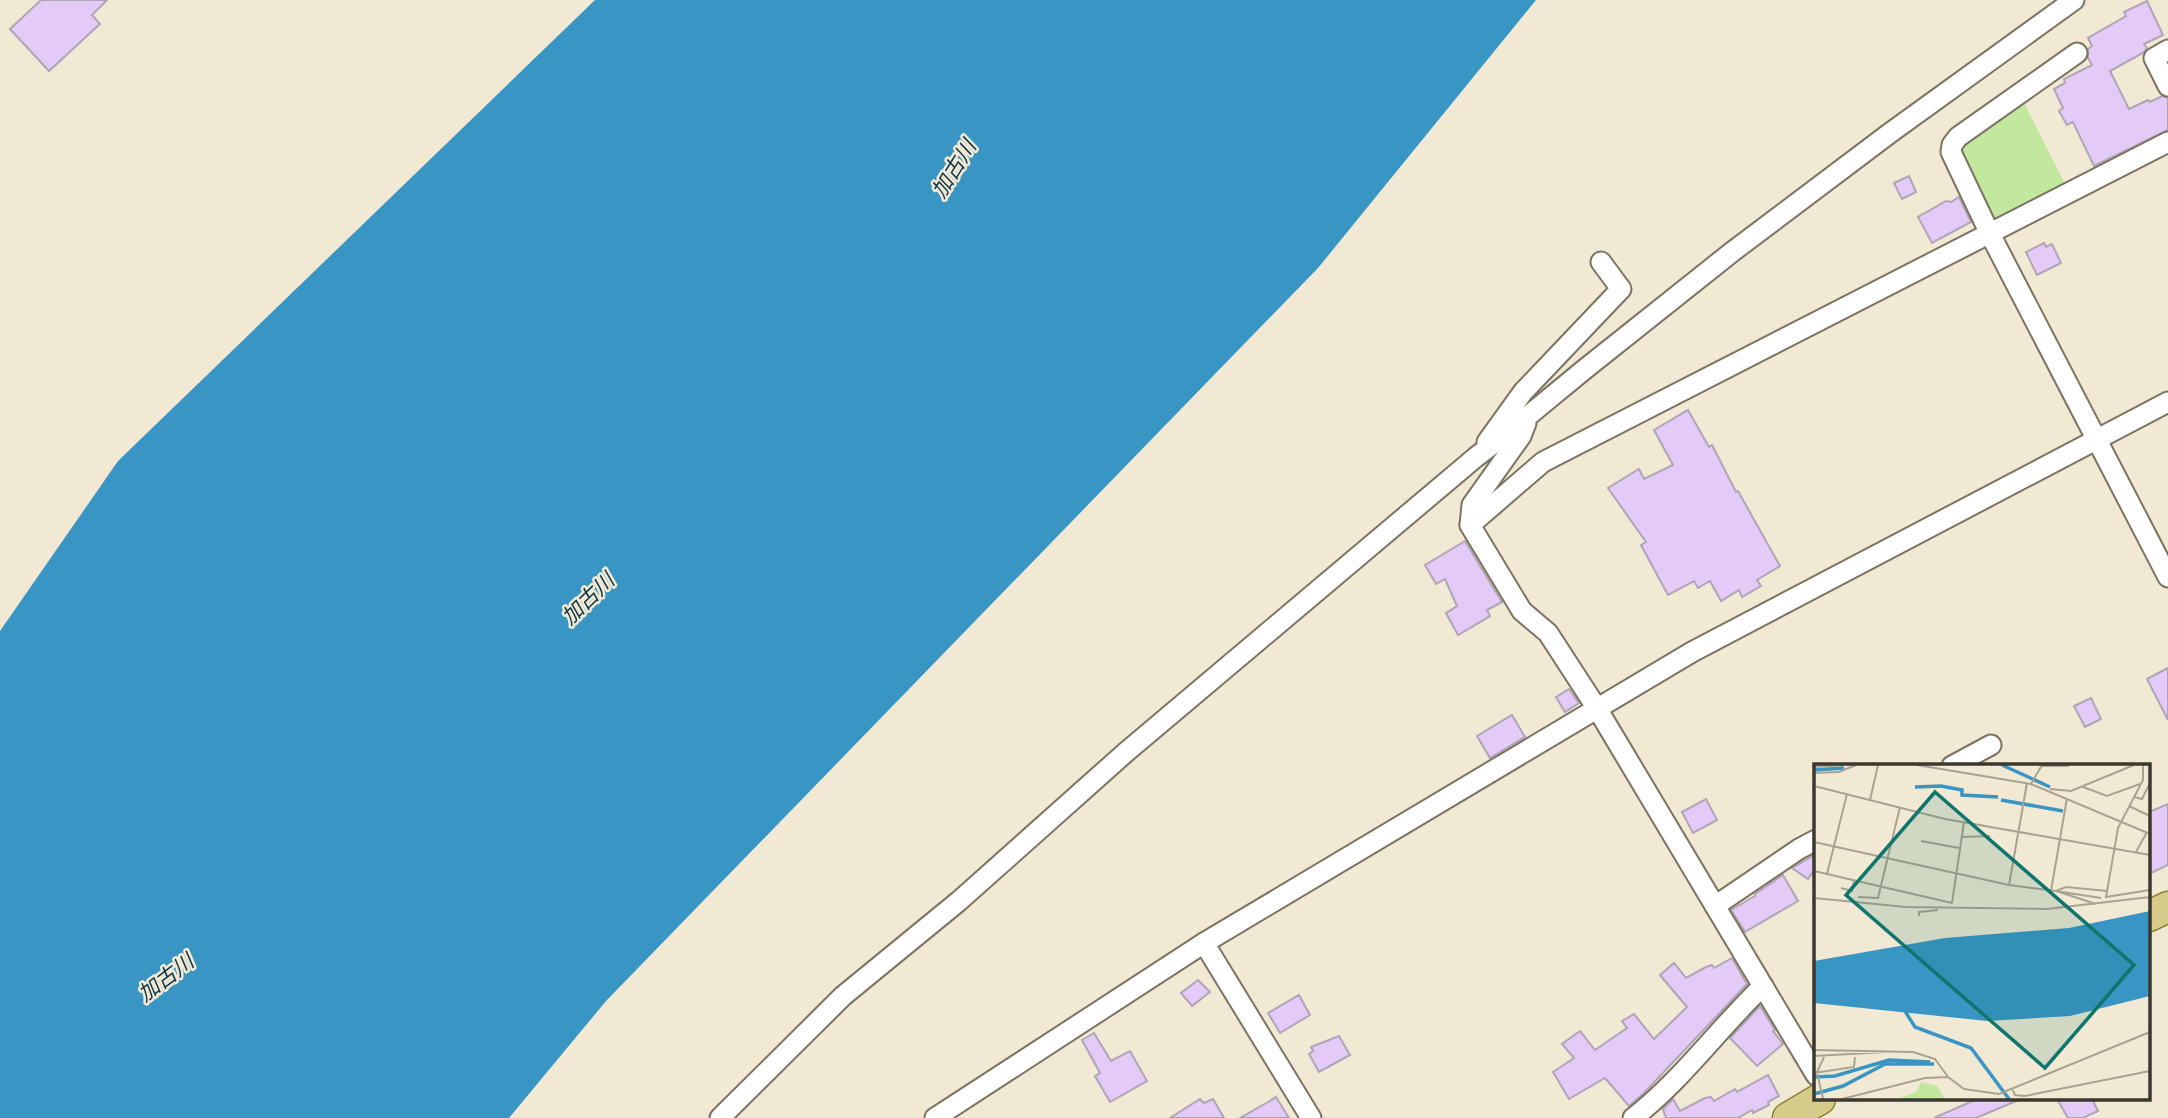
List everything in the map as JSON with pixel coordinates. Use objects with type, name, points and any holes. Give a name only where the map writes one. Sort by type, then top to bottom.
[{"type":"main road","points":[[2150,915],[2168,906]]},
{"type":"main road","points":[[1788,1118],[1819,1100]]},
{"type":"street","points":[[720,1118],[842,996],[958,901],[1125,753],[1476,457],[1732,252],[2074,0]]},
{"type":"street","points":[[2168,50],[2154,58],[2168,86]]},
{"type":"street","points":[[2077,52],[1958,136],[1951,152],[1990,234],[2168,577]]},
{"type":"street","points":[[1470,525],[1543,462],[2168,142]]},
{"type":"street","points":[[1476,457],[1523,392],[1621,289],[1601,262]]},
{"type":"street","points":[[935,1118],[1204,943],[1692,652],[2168,402]]},
{"type":"street","points":[[1529,415],[1521,436],[1472,505],[1470,525],[1522,611],[1548,633],[1598,710],[1814,1072]]},
{"type":"street","points":[[1956,764],[1991,745]]},
{"type":"street","points":[[1715,906],[1814,841]]},
{"type":"street","points":[[1204,943],[1311,1118]]},
{"type":"street","points":[[1633,1118],[1694,1061],[1763,986]]},
{"type":"green space","points":[[2021,97],[2067,188],[1994,224],[1956,151]]},
{"type":"water","name":"加古川","points":[[595,0],[1536,0],[1318,268],[606,1001],[509,1118],[0,1118],[0,631],[118,461]]},
{"type":"building","points":[[41,0],[107,0],[92,15],[100,24],[49,71],[10,29]]},
{"type":"building","points":[[2147,1],[2163,35],[2144,44],[2147,48],[2143,53],[2110,71],[2129,109],[2162,96],[2168,98],[2168,130],[2094,166],[2073,122],[2067,125],[2059,111],[2063,108],[2054,89],[2065,83],[2064,79],[2092,65],[2088,58],[2088,49],[2092,46],[2088,38],[2126,16],[2124,12]]},
{"type":"building","points":[[1909,176],[1916,192],[1902,199],[1894,183]]},
{"type":"building","points":[[1959,197],[1971,222],[1932,243],[1918,217],[1946,201],[1951,202]]},
{"type":"building","points":[[2044,243],[2046,247],[2052,244],[2061,263],[2037,275],[2026,252]]},
{"type":"building","points":[[1688,410],[1709,447],[1712,445],[1736,492],[1738,491],[1780,566],[1757,580],[1761,586],[1742,597],[1739,590],[1721,601],[1710,581],[1698,588],[1694,581],[1668,595],[1641,545],[1646,542],[1608,488],[1639,469],[1644,479],[1673,465],[1654,430]]},
{"type":"building","points":[[1465,541],[1502,602],[1487,610],[1490,616],[1458,635],[1446,613],[1457,606],[1445,579],[1436,584],[1425,565]]},
{"type":"building","points":[[2168,668],[2168,720],[2147,679]]},
{"type":"building","points":[[1569,689],[1579,703],[1565,712],[1556,697]]},
{"type":"building","points":[[2091,698],[2101,719],[2085,727],[2074,706]]},
{"type":"building","points":[[1512,715],[1525,737],[1490,758],[1477,736]]},
{"type":"building","points":[[1706,799],[1717,820],[1693,833],[1682,812]]},
{"type":"building","points":[[2168,804],[2168,865],[2150,874],[2150,812]]},
{"type":"building","points":[[1814,855],[1814,870],[1808,879],[1792,868]]},
{"type":"building","points":[[1783,875],[1798,901],[1745,932],[1731,910]]},
{"type":"building","points":[[1732,958],[1747,984],[1643,1094],[1629,1106],[1605,1078],[1569,1099],[1553,1072],[1574,1058],[1562,1044],[1580,1031],[1595,1050],[1627,1028],[1622,1021],[1634,1014],[1654,1039],[1687,1007],[1660,975],[1674,963],[1686,978],[1706,967],[1712,965],[1714,968]]},
{"type":"building","points":[[1198,980],[1210,992],[1192,1006],[1181,993]]},
{"type":"building","points":[[1299,995],[1310,1015],[1280,1033],[1268,1013]]},
{"type":"building","points":[[1760,1006],[1783,1044],[1757,1066],[1730,1038]]},
{"type":"building","points":[[1094,1033],[1111,1061],[1130,1051],[1147,1081],[1110,1102],[1095,1076],[1100,1073],[1082,1040]]},
{"type":"building","points":[[1339,1036],[1350,1055],[1319,1072],[1309,1054],[1313,1051],[1311,1047]]},
{"type":"building","points":[[1768,1075],[1779,1096],[1753,1113],[1752,1110],[1738,1118],[1666,1118],[1663,1109],[1673,1099],[1680,1111],[1705,1098],[1711,1097],[1714,1101],[1735,1089],[1737,1092]]},
{"type":"building","points":[[1276,1097],[1289,1118],[1240,1118],[1268,1102]]},
{"type":"building","points":[[1200,1099],[1204,1103],[1213,1099],[1224,1118],[1170,1118]]},
{"type":"building","points":[[1975,1100],[2019,1100],[1976,1118],[1934,1118]]},
{"type":"building","points":[[2058,1100],[2092,1100],[2098,1111],[2083,1118],[2068,1118]]}]
